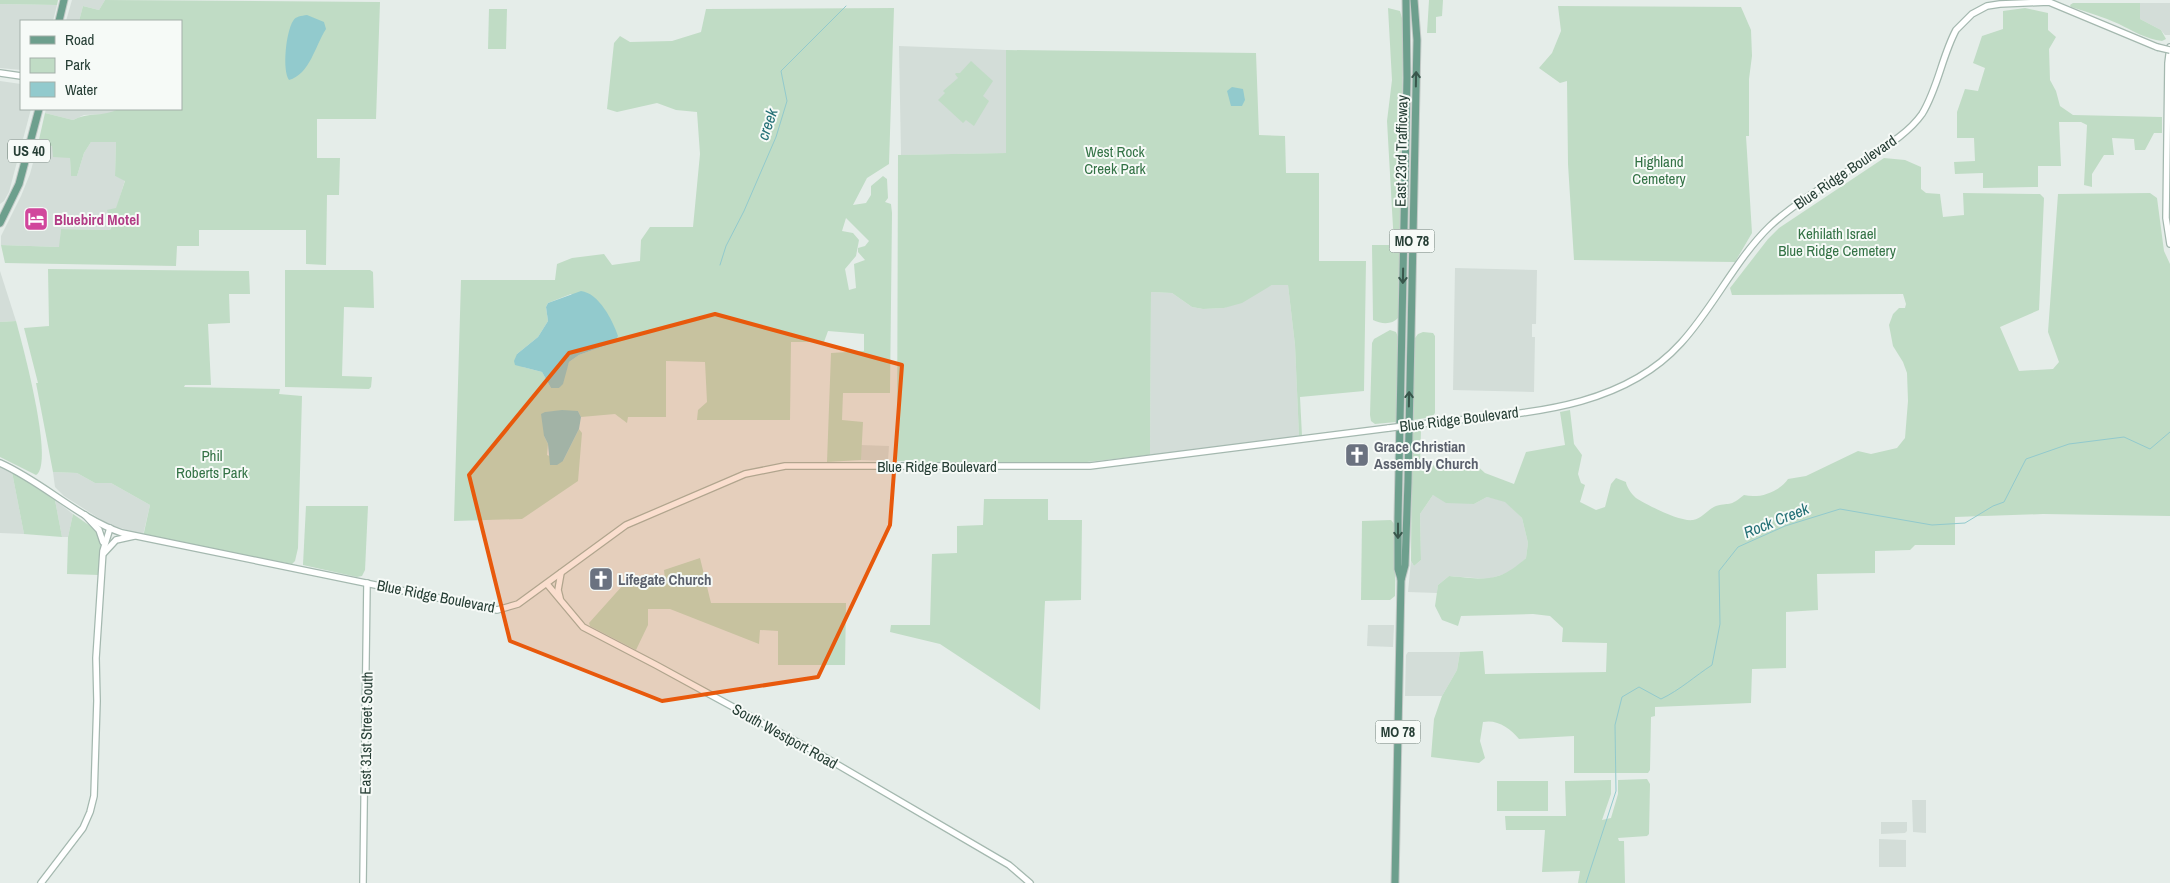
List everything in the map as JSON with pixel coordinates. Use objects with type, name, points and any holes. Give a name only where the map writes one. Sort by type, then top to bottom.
[{"type":"main road","points":[[59,20],[64,0]]},
{"type":"main road","name":"East 23rd Trafficway","points":[[1401,580],[1398,569],[1407,78],[1406,0]]},
{"type":"main road","name":"East 23rd Trafficway","points":[[1401,580],[1405,565],[1408,482],[1417,40],[1414,0]]},
{"type":"main road","name":"Blue Ridge Boulevard","points":[[0,463],[18,470],[110,528],[139,536],[497,610],[518,604],[626,525],[745,474],[761,470],[785,466],[1090,466],[1528,411],[1574,403],[1620,387],[1659,362],[1681,343],[1754,244],[1769,227],[1786,213],[1907,130],[1921,114],[1956,30],[1962,22],[1976,11],[2000,4],[2049,2],[2157,47],[2170,48]]},
{"type":"main road","points":[[2170,48],[2168,63],[2166,218],[2170,244]]},
{"type":"main road","points":[[0,73],[20,76]]},
{"type":"main road","name":"US 40","points":[[0,223],[19,184],[39,110]]},
{"type":"main road","points":[[84,513],[102,536],[103,553]]},
{"type":"main road","points":[[41,883],[83,828],[94,796],[97,701],[96,658],[103,553],[106,536],[110,528]]},
{"type":"main road","points":[[103,553],[116,540],[139,536]]},
{"type":"main road","points":[[560,600],[558,590],[562,572]]},
{"type":"main road","name":"MO 78","points":[[1395,883],[1401,580]]},
{"type":"main road","name":"East 31st Street South","points":[[363,883],[367,583]]},
{"type":"main road","name":"South Westport Road","points":[[546,584],[583,627],[656,664],[861,778],[1008,865],[1030,883]]},
{"type":"highlighted area","points":[[715,314],[902,365],[890,525],[818,677],[662,701],[510,641],[469,475],[569,353]]},
{"type":"shaded area","points":[[72,0],[105,0],[99,10],[83,6],[79,20],[66,20]]},
{"type":"shaded area","points":[[2140,3],[2170,3],[2170,35],[2165,35],[2161,30],[2140,19]]},
{"type":"shaded area","points":[[0,4],[57,5],[53,20],[20,20],[20,70],[0,68]]},
{"type":"shaded area","points":[[899,46],[1006,50],[1006,153],[901,155]]},
{"type":"shaded area","points":[[0,81],[20,84],[20,110],[31,110],[9,192],[0,204]]},
{"type":"shaded area","points":[[46,110],[116,110],[109,114],[84,115],[73,120],[45,113]]},
{"type":"shaded area","points":[[91,142],[116,142],[115,176],[125,180],[110,230],[61,229],[60,247],[1,245],[1,236],[30,174],[38,144],[52,146],[70,158],[71,176],[77,176],[84,153]]},
{"type":"shaded area","points":[[1455,268],[1537,270],[1536,324],[1532,324],[1532,337],[1535,337],[1534,392],[1453,390]]},
{"type":"shaded area","points":[[0,271],[16,321],[0,322]]},
{"type":"shaded area","points":[[1272,285],[1288,285],[1295,345],[1299,436],[1150,455],[1151,292],[1172,293],[1192,307],[1203,309],[1224,308]]},
{"type":"shaded area","points":[[861,445],[889,446],[888,461],[861,460]]},
{"type":"shaded area","points":[[0,466],[12,472],[24,534],[0,533]]},
{"type":"shaded area","points":[[53,472],[77,473],[95,483],[111,483],[150,505],[143,535],[108,524],[64,496],[55,487]]},
{"type":"shaded area","points":[[1433,495],[1474,504],[1487,497],[1505,501],[1522,518],[1528,543],[1526,558],[1511,572],[1488,579],[1449,576],[1438,585],[1437,593],[1408,592],[1411,561],[1414,566],[1421,560],[1420,514]]},
{"type":"shaded area","points":[[55,500],[73,514],[68,537],[62,537]]},
{"type":"shaded area","points":[[1368,625],[1394,625],[1393,647],[1367,646]]},
{"type":"shaded area","points":[[1408,652],[1460,652],[1457,670],[1442,696],[1405,696],[1406,655]]},
{"type":"shaded area","points":[[1912,800],[1926,800],[1926,833],[1913,832]]},
{"type":"shaded area","points":[[1881,822],[1907,822],[1907,831],[1905,833],[1881,834]]},
{"type":"shaded area","points":[[1879,839],[1906,840],[1906,867],[1879,867]]},
{"type":"green space","points":[[0,0],[58,0],[57,5],[0,4]]},
{"type":"green space","points":[[105,0],[380,2],[376,119],[317,119],[317,158],[340,158],[339,195],[327,195],[326,265],[306,264],[306,230],[199,230],[199,246],[177,246],[176,266],[5,263],[1,245],[59,247],[61,229],[110,230],[112,226],[107,210],[116,208],[125,181],[115,176],[116,142],[91,142],[84,153],[77,176],[71,176],[70,158],[53,157],[52,146],[38,144],[45,113],[73,120],[116,110],[182,110],[182,20],[79,20],[83,6],[99,10]]},
{"type":"green space","points":[[1429,0],[1443,0],[1442,16],[1436,17],[1436,33],[1427,33]]},
{"type":"green space","points":[[2073,3],[2140,3],[2140,19],[2161,30],[2166,39],[2162,41],[2145,37],[2113,21],[2071,7],[2070,5]]},
{"type":"green space","name":"Highland Cemetery","points":[[1558,6],[1741,7],[1751,30],[1749,136],[1746,136],[1752,233],[1735,262],[1574,260],[1568,164],[1567,81],[1560,83],[1539,68],[1552,53],[1561,31]]},
{"type":"green space","points":[[894,8],[889,164],[867,178],[853,205],[866,203],[871,195],[871,186],[883,176],[887,179],[888,198],[885,202],[891,204],[892,213],[890,393],[843,393],[842,420],[863,422],[861,460],[827,462],[831,353],[864,351],[864,334],[828,331],[824,342],[791,342],[790,420],[697,420],[698,410],[707,402],[705,362],[666,361],[666,417],[628,417],[627,423],[615,414],[581,417],[578,411],[545,412],[544,436],[548,444],[547,455],[563,461],[579,429],[582,433],[578,481],[522,519],[454,521],[461,280],[555,280],[557,264],[572,258],[604,254],[612,265],[640,261],[641,240],[650,227],[693,227],[700,154],[697,112],[676,110],[657,103],[617,112],[607,109],[614,43],[620,36],[630,42],[672,41],[701,32],[706,9]],"holes":[[[846,218],[869,241],[865,246],[858,248],[858,252],[865,260],[854,264],[856,288],[849,290],[845,269],[856,256],[859,240],[853,233],[842,231]],[[571,294],[615,342],[579,355],[569,362],[559,388],[551,388],[542,372],[523,367],[517,354],[538,337],[548,321],[546,307],[548,303]]]},
{"type":"green space","points":[[1388,8],[1400,11],[1403,52],[1398,318],[1393,322],[1386,323],[1373,320],[1372,245],[1394,245],[1387,121],[1392,80]]},
{"type":"green space","points":[[2025,8],[2048,13],[2048,30],[2056,37],[2049,49],[2050,80],[2056,91],[2060,106],[2073,115],[2162,117],[2162,133],[2154,133],[2145,150],[2135,150],[2134,139],[2112,138],[2114,155],[2104,155],[2092,174],[2092,187],[2084,185],[2087,125],[2081,122],[2059,122],[2061,166],[2038,166],[2038,187],[1983,188],[1983,173],[1955,174],[1954,162],[1975,161],[1974,138],[1957,138],[1957,112],[1965,89],[1978,91],[1985,68],[1973,63],[1982,36],[2003,29],[2003,11]]},
{"type":"green space","points":[[489,9],[507,9],[506,49],[488,49]]},
{"type":"green space","name":"West Rock Creek Park","points":[[1006,50],[1256,53],[1259,135],[1285,136],[1286,173],[1319,173],[1319,261],[1366,261],[1364,391],[1300,397],[1302,436],[1299,436],[1295,345],[1288,285],[1272,285],[1242,303],[1224,308],[1203,309],[1192,307],[1172,293],[1151,292],[1150,455],[1078,463],[1077,466],[897,461],[898,155],[1006,153]]},
{"type":"green space","points":[[971,61],[993,81],[983,96],[989,101],[974,126],[966,120],[963,123],[938,100],[945,93],[943,91],[958,78],[955,74],[960,73]]},
{"type":"green space","name":"Kehilath Israel Blue Ridge Cemetery","points":[[1884,158],[1905,160],[1921,167],[1921,189],[1926,193],[1940,194],[1943,217],[1964,215],[1963,193],[2040,194],[2044,198],[2039,310],[2000,327],[2019,371],[2053,369],[2059,362],[2048,332],[2058,194],[2150,193],[2157,198],[2164,251],[2170,264],[2170,516],[2043,514],[1955,517],[1955,545],[1915,545],[1910,550],[1875,551],[1875,573],[1817,574],[1818,610],[1786,612],[1786,668],[1752,669],[1751,703],[1655,707],[1655,716],[1651,717],[1650,770],[1648,773],[1574,773],[1574,736],[1519,739],[1503,725],[1488,721],[1483,722],[1480,741],[1485,758],[1479,763],[1431,757],[1434,719],[1442,696],[1457,670],[1460,652],[1483,651],[1485,674],[1606,672],[1607,643],[1562,642],[1563,628],[1550,616],[1533,614],[1461,616],[1458,626],[1442,620],[1435,606],[1438,585],[1449,576],[1490,578],[1507,572],[1526,558],[1528,543],[1522,518],[1505,502],[1487,497],[1474,504],[1446,503],[1433,495],[1420,514],[1421,560],[1414,566],[1411,561],[1412,431],[1421,429],[1420,467],[1472,461],[1485,473],[1514,484],[1526,452],[1565,445],[1560,412],[1570,410],[1574,444],[1582,455],[1578,474],[1581,483],[1585,485],[1580,502],[1596,510],[1605,507],[1611,484],[1616,478],[1626,482],[1633,495],[1641,501],[1687,520],[1697,519],[1713,507],[1733,503],[1744,495],[1756,496],[1774,491],[1788,479],[1806,476],[1858,451],[1871,454],[1897,448],[1905,438],[1908,401],[1907,373],[1903,362],[1893,346],[1889,325],[1893,314],[1899,308],[1905,308],[1906,304],[1903,294],[1732,295],[1730,288],[1768,239],[1779,228]]},
{"type":"green space","name":"Phil Roberts Park","points":[[48,269],[249,271],[250,294],[229,294],[230,323],[208,324],[211,385],[185,385],[184,387],[280,389],[279,394],[302,396],[298,548],[295,561],[292,564],[281,562],[281,566],[143,537],[150,505],[111,483],[95,483],[77,473],[53,472],[36,383],[38,383],[24,328],[49,326]]},
{"type":"green space","points":[[285,270],[370,270],[373,272],[374,308],[344,307],[342,376],[372,377],[369,389],[285,387]]},
{"type":"green space","points":[[16,321],[30,376],[40,427],[41,466],[36,475],[0,457],[0,322]]},
{"type":"green space","points":[[1390,330],[1396,332],[1398,337],[1396,422],[1375,424],[1371,421],[1370,415],[1372,343],[1374,339]]},
{"type":"green space","points":[[1423,332],[1433,333],[1435,336],[1435,413],[1432,417],[1413,420],[1415,338]]},
{"type":"green space","points":[[12,472],[55,500],[62,537],[24,534]]},
{"type":"green space","points":[[984,499],[1048,499],[1048,520],[1082,520],[1081,600],[1045,601],[1040,710],[940,644],[890,632],[891,625],[930,625],[932,554],[957,553],[957,526],[983,525]]},
{"type":"green space","points":[[306,506],[368,506],[365,570],[362,576],[357,577],[303,565]]},
{"type":"green space","points":[[73,514],[96,530],[101,541],[99,575],[67,574],[68,537]]},
{"type":"green space","points":[[1391,520],[1395,525],[1396,531],[1395,596],[1390,600],[1361,600],[1362,521]]},
{"type":"green space","points":[[700,558],[711,603],[846,603],[845,665],[778,665],[778,631],[760,630],[759,644],[670,609],[648,609],[648,625],[636,650],[590,626],[589,623],[632,575],[640,586],[665,579],[664,570]]},
{"type":"green space","points":[[1647,779],[1650,784],[1649,834],[1647,836],[1618,838],[1619,841],[1624,841],[1625,883],[1578,883],[1580,871],[1542,872],[1545,830],[1506,830],[1505,816],[1566,816],[1565,781],[1611,780],[1611,794],[1602,820],[1611,818],[1618,794],[1618,780]]},
{"type":"green space","points":[[1497,781],[1548,781],[1548,811],[1497,811]]},
{"type":"water","points":[[307,15],[324,22],[326,29],[307,66],[296,77],[289,80],[285,60],[288,33],[294,19]]},
{"type":"water","points":[[1232,87],[1243,89],[1245,100],[1242,106],[1231,106],[1227,91]]},
{"type":"water","points":[[581,291],[588,293],[599,302],[613,323],[618,336],[615,342],[579,355],[569,362],[563,384],[559,388],[551,388],[542,372],[515,365],[514,361],[517,354],[538,337],[548,321],[546,307],[548,303]]},
{"type":"water","points":[[562,410],[578,411],[581,417],[579,429],[563,461],[557,465],[550,465],[548,444],[544,436],[541,414]]},
{"type":"waterway","name":"creek","points":[[720,265],[726,246],[744,211],[776,137],[787,101],[781,71],[846,6]]},
{"type":"waterway","name":"Rock Creek","points":[[1586,883],[1616,791],[1615,725],[1622,697],[1639,687],[1661,699],[1712,665],[1720,624],[1719,571],[1738,547],[1785,526],[1840,509],[1932,525],[1965,523],[1993,506],[2004,502],[2026,459],[2069,444],[2124,437],[2150,449],[2170,432]]},
{"type":"place","name":"Bluebird Motel","points":[[36,219]]},
{"type":"place","name":"Grace Christian Assembly Church","points":[[1357,455]]},
{"type":"place","name":"Lifegate Church","points":[[601,579]]}]
